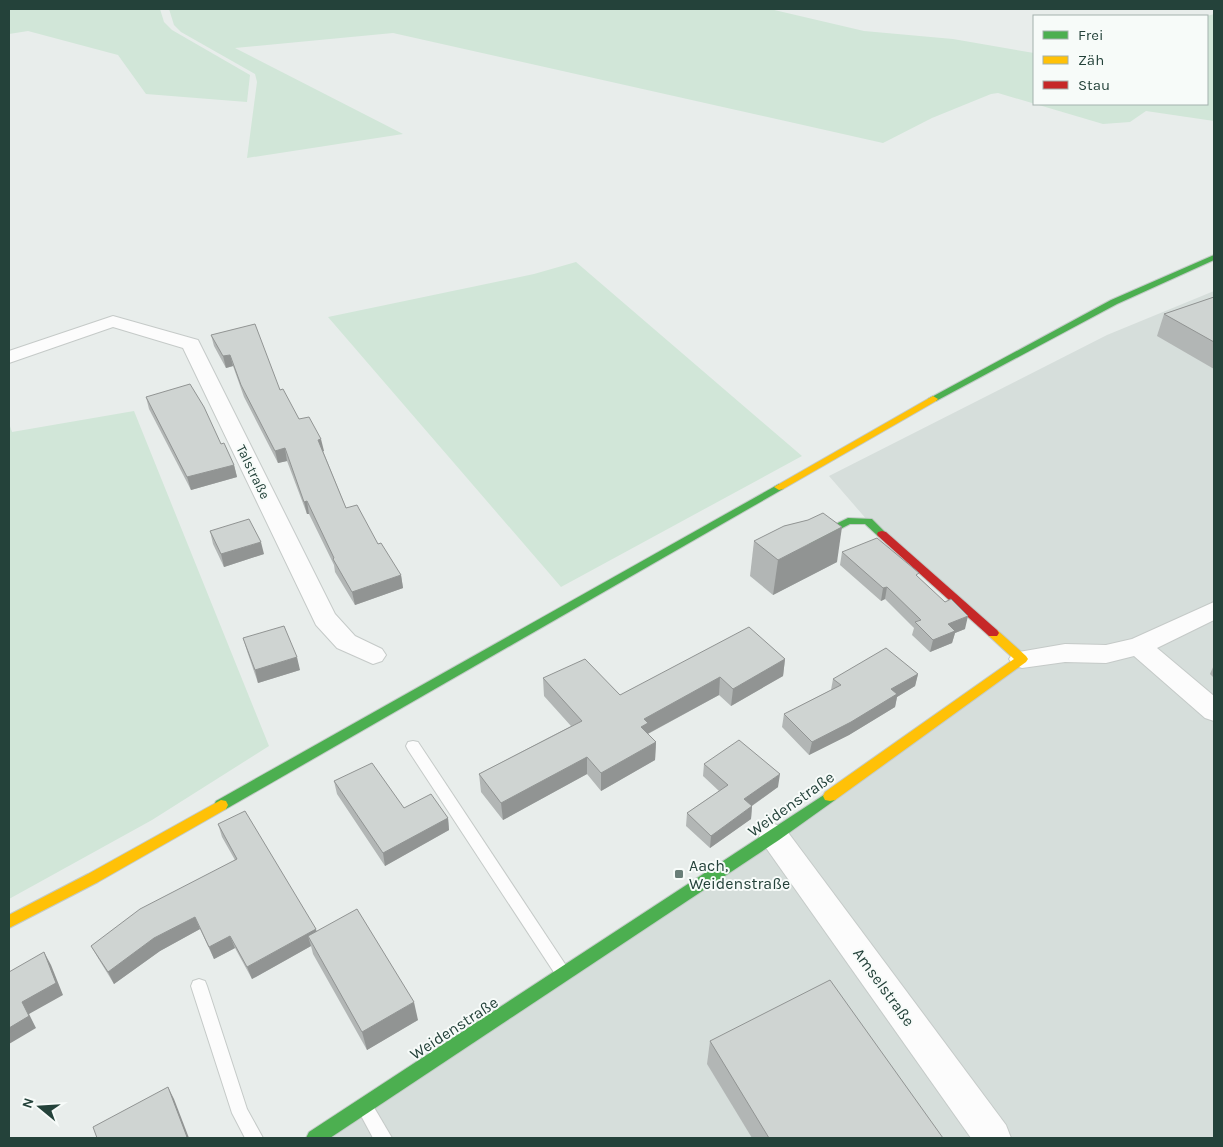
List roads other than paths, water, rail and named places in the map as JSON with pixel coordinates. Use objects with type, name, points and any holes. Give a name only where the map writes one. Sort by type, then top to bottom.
[{"type":"main road","points":[[9,922],[93,878],[975,375],[1114,302],[1214,257]]},
{"type":"main road","points":[[793,547],[848,521],[868,521],[1022,659]]},
{"type":"main road","name":"Weidenstraße","points":[[315,1138],[564,976],[774,836],[1022,659]]},
{"type":"street","name":"Talstraße","points":[[9,357],[113,321],[138,330],[191,344],[325,619],[346,642],[373,655]]},
{"type":"street","points":[[1022,659],[1066,654],[1106,654],[1139,646],[1214,610]]},
{"type":"street","points":[[1139,646],[1214,711]]},
{"type":"street","name":"Amselstraße","points":[[774,836],[993,1138]]},
{"type":"lane","points":[[413,746],[564,976]]},
{"type":"lane","points":[[199,986],[240,1113],[254,1138]]},
{"type":"lane","points":[[364,1106],[383,1138]]},
{"type":"place","name":"Aach, Weidenstraße","points":[[679,874]]}]
